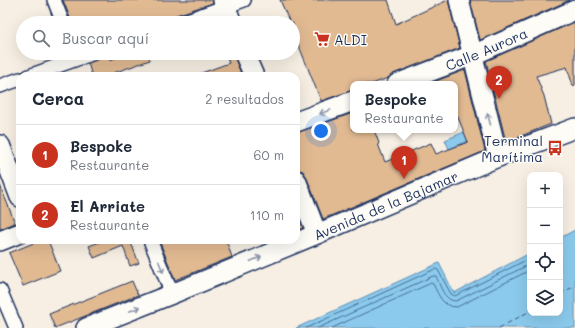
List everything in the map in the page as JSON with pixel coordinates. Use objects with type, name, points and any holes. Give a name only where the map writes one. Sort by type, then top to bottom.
[{"type":"street","points":[[54,0],[60,16]]},
{"type":"street","points":[[205,16],[227,10],[244,0]]},
{"type":"street","points":[[459,0],[498,157]]},
{"type":"street","name":"Calle Aurora","points":[[405,81],[473,55],[575,10]]},
{"type":"street","points":[[39,72],[67,60]]},
{"type":"street","points":[[247,60],[252,72]]},
{"type":"street","points":[[0,86],[16,80]]},
{"type":"street","points":[[300,121],[350,102]]},
{"type":"street","name":"Avenida de la Bajamar","points":[[300,241],[498,157],[575,128]]},
{"type":"street","points":[[0,145],[16,186]]},
{"type":"street","points":[[300,190],[318,234]]},
{"type":"street","points":[[0,241],[16,235]]},
{"type":"street","points":[[152,244],[172,294]]},
{"type":"street","name":"Avenida de la Bajamar","points":[[86,328],[294,244]]},
{"type":"street","points":[[1,297],[16,328]]},
{"type":"water","points":[[464,132],[468,141],[449,149],[445,140]]},
{"type":"water","points":[[575,230],[575,328],[296,328],[439,263],[454,293],[527,255],[527,316],[563,316],[563,236]]},
{"type":"building","points":[[63,0],[212,0],[213,3],[175,16],[69,16]]},
{"type":"building","points":[[280,0],[388,0],[396,24],[448,0],[460,48],[393,74],[380,81],[350,81],[350,91],[321,101],[300,48],[300,16],[287,16]]},
{"type":"building","points":[[470,0],[570,0],[480,40]]},
{"type":"building","points":[[575,22],[575,85],[573,86],[567,67],[536,76],[544,96],[551,124],[506,142],[486,61]]},
{"type":"building","points":[[96,60],[150,60],[116,72],[91,72],[88,63]]},
{"type":"building","points":[[228,60],[236,60],[240,72],[204,72],[229,63]]},
{"type":"building","points":[[465,70],[485,151],[323,219],[306,176],[303,171],[300,170],[300,132],[350,114],[350,133],[375,133],[385,162],[431,143],[436,154],[468,142],[458,117],[458,81],[436,81]]},
{"type":"building","points":[[0,185],[15,223],[0,229]]},
{"type":"building","points":[[300,220],[303,228],[300,229]]},
{"type":"building","points":[[31,244],[50,244],[60,271],[23,286],[9,253]]},
{"type":"building","points":[[94,244],[131,244],[139,263],[130,266],[123,246],[94,258],[89,246]]},
{"type":"building","points":[[161,244],[227,244],[232,257],[175,280]]},
{"type":"building","points":[[132,281],[138,295],[55,328],[49,314]]},
{"type":"ferry route","points":[[563,292],[575,286]]},
{"type":"ferry route","points":[[499,328],[527,313]]},
{"type":"place","name":"ALDI","points":[[322,39]]},
{"type":"place","name":"El Arriate","points":[[499,99]]},
{"type":"place","name":"Terminal Marítima","points":[[555,148]]},
{"type":"place","name":"Bespoke","points":[[404,179]]}]
